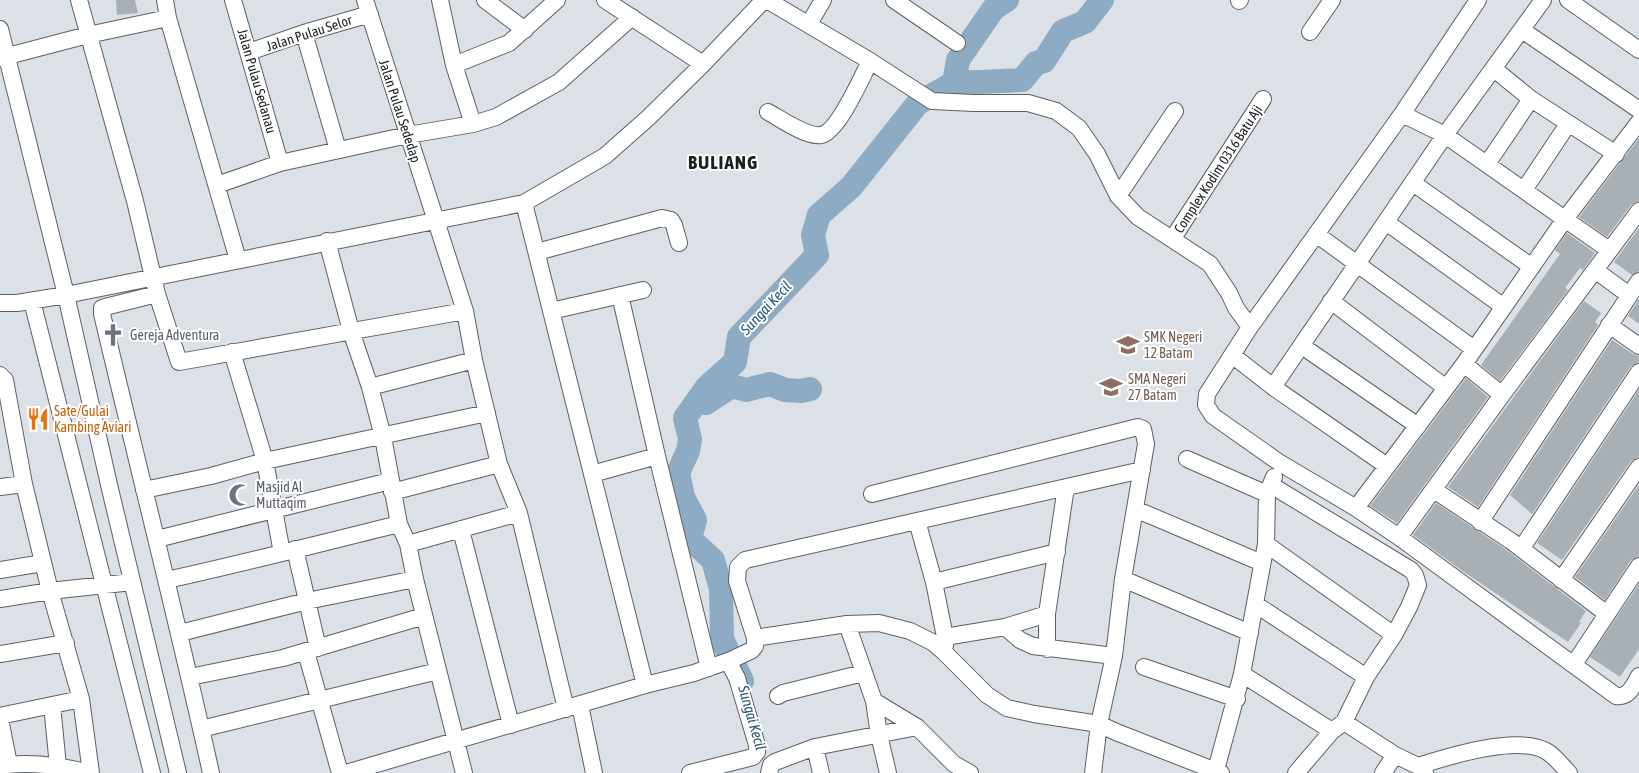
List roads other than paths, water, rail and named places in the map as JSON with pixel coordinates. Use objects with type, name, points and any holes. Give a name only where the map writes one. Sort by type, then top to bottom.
[{"type":"street","points":[[80,0],[88,35],[135,201],[157,294],[179,362],[465,311]]},
{"type":"street","points":[[165,0],[168,18],[238,260]]},
{"type":"street","name":"Jalan Pulau Sedanau","points":[[233,0],[280,163]]},
{"type":"street","points":[[440,0],[454,65],[473,124]]},
{"type":"street","points":[[485,0],[525,30]]},
{"type":"street","points":[[454,65],[503,46],[525,30],[557,0]]},
{"type":"street","points":[[605,0],[703,64]]},
{"type":"street","points":[[0,303],[24,302],[66,295],[524,203],[605,156],[648,118],[764,0]]},
{"type":"street","points":[[809,24],[823,0]]},
{"type":"street","points":[[894,0],[957,43]]},
{"type":"street","points":[[1310,32],[1332,0]]},
{"type":"street","points":[[1296,773],[1338,726],[1394,635],[1417,588],[1417,580],[1411,570],[1274,478],[1213,416],[1206,405],[1207,394],[1250,327],[1402,114],[1478,0]]},
{"type":"street","points":[[1273,387],[1445,135],[1543,0]]},
{"type":"street","points":[[1568,0],[1639,50]]},
{"type":"street","points":[[778,3],[932,101],[1028,103],[1056,111],[1079,128],[1097,154],[1118,196],[1138,217],[1173,238],[1210,264],[1229,293],[1236,308],[1250,327]]},
{"type":"street","name":"Jalan Pulau Selor","points":[[249,52],[304,33],[367,7]]},
{"type":"street","name":"Jalan Pulau Sededap","points":[[367,7],[465,311],[474,360],[499,464],[519,514],[573,707],[589,772]]},
{"type":"street","points":[[217,185],[280,163],[408,135],[473,124],[496,117],[559,82],[632,17]]},
{"type":"street","points":[[3,57],[88,35],[168,18]]},
{"type":"street","points":[[0,29],[3,57],[66,295],[178,773]]},
{"type":"street","points":[[1522,30],[1639,110]]},
{"type":"street","points":[[304,33],[338,150]]},
{"type":"street","points":[[768,112],[808,133],[820,135],[828,132],[833,128],[870,61]]},
{"type":"street","points":[[1494,69],[1531,99],[1616,154]]},
{"type":"street","name":"Complex Kodim 0316 Batu Aji","points":[[1173,238],[1262,99]]},
{"type":"street","points":[[1486,164],[1531,99]]},
{"type":"street","points":[[1118,196],[1175,111]]},
{"type":"street","points":[[1402,114],[1445,135],[1609,250]]},
{"type":"street","points":[[1356,508],[1464,364],[1564,219],[1639,122]]},
{"type":"street","points":[[1524,190],[1568,124]]},
{"type":"street","points":[[1413,183],[1532,267]]},
{"type":"street","points":[[524,203],[645,684]]},
{"type":"street","points":[[1399,537],[1639,211]]},
{"type":"street","points":[[536,252],[662,218],[671,220],[679,243]]},
{"type":"street","points":[[1386,222],[1504,307]]},
{"type":"street","points":[[1316,234],[1474,349]]},
{"type":"street","points":[[327,242],[383,437],[399,524],[408,544],[454,740],[464,773]]},
{"type":"street","points":[[1594,270],[1629,295]]},
{"type":"street","points":[[1480,522],[1639,281]]},
{"type":"street","points":[[551,311],[643,290]]},
{"type":"street","points":[[157,294],[105,307],[101,311],[144,490],[168,580],[211,773]]},
{"type":"street","points":[[620,294],[656,456],[709,668]]},
{"type":"street","points":[[1331,301],[1446,388]]},
{"type":"street","points":[[0,315],[24,302]]},
{"type":"street","points":[[24,302],[104,586],[152,773]]},
{"type":"street","points":[[1609,325],[1639,346]]},
{"type":"street","points":[[1302,346],[1418,426]]},
{"type":"street","points":[[232,352],[265,461],[274,510],[307,602],[319,700],[340,773]]},
{"type":"street","points":[[1232,355],[1273,387],[1388,466]]},
{"type":"street","points":[[370,387],[474,360]]},
{"type":"street","points":[[1464,364],[1502,395]]},
{"type":"street","points":[[1521,549],[1639,372]]},
{"type":"street","points":[[0,376],[5,380],[6,428],[24,484],[50,591],[81,699],[90,773],[58,766],[4,765],[0,718],[81,699]]},
{"type":"street","points":[[144,490],[211,476],[265,461],[487,413]]},
{"type":"street","points":[[872,494],[1138,427],[1143,429],[1146,444],[1123,578],[1114,656],[1099,724],[1093,773]]},
{"type":"street","points":[[592,474],[656,456]]},
{"type":"street","points":[[1187,458],[1274,478],[1356,508],[1399,537],[1616,696],[1628,694],[1639,676]]},
{"type":"street","points":[[157,539],[274,510],[499,464]]},
{"type":"street","points":[[1562,580],[1639,467]]},
{"type":"street","points":[[754,644],[738,581],[738,567],[741,562],[1142,470]]},
{"type":"street","points":[[918,521],[934,582],[945,645],[987,695],[1007,708],[1099,724],[1219,772],[1237,699],[1250,633],[1266,544],[1274,478]]},
{"type":"street","points":[[0,486],[24,484]]},
{"type":"street","points":[[1047,649],[1047,614],[1066,487]]},
{"type":"street","points":[[1434,490],[1521,549],[1607,614]]},
{"type":"street","points":[[1135,509],[1262,562]]},
{"type":"street","points":[[408,544],[519,514]]},
{"type":"street","points":[[168,580],[399,524]]},
{"type":"street","points":[[461,530],[511,724]]},
{"type":"street","points":[[1266,544],[1394,635]]},
{"type":"street","points":[[934,582],[1057,552]]},
{"type":"street","points":[[0,570],[43,563]]},
{"type":"street","points":[[1574,664],[1639,566]]},
{"type":"street","points":[[1123,578],[1250,633]]},
{"type":"street","points":[[180,633],[307,602],[415,579]]},
{"type":"street","points":[[0,599],[50,591],[132,582]]},
{"type":"street","points":[[1255,604],[1366,678]]},
{"type":"street","points":[[346,773],[454,740],[573,707],[645,684],[694,673],[729,661],[754,644],[847,624],[879,623],[910,631],[932,642],[945,645],[1047,614]]},
{"type":"street","points":[[190,677],[283,658],[424,616]]},
{"type":"street","points":[[847,624],[874,700],[879,735],[888,773]]},
{"type":"street","points":[[1005,627],[1020,640],[1033,646],[1114,656]]},
{"type":"street","points":[[0,654],[66,644]]},
{"type":"street","points":[[692,773],[753,757],[757,752],[757,745],[737,678],[729,661]]},
{"type":"street","points":[[1144,667],[1237,699]]},
{"type":"street","points":[[202,729],[438,671]]},
{"type":"street","points":[[778,696],[783,693],[864,673]]},
{"type":"street","points":[[1242,674],[1422,769],[1451,756],[1481,750],[1528,746],[1547,751],[1568,773]]},
{"type":"street","points":[[874,700],[917,727],[954,769],[970,773]]},
{"type":"street","points":[[52,705],[58,766]]},
{"type":"street","points":[[769,773],[771,765],[775,762],[815,747],[917,727]]},
{"type":"street","points":[[815,747],[822,773]]},
{"type":"street","points":[[1383,773],[1394,754]]},
{"type":"waterway","points":[[954,83],[958,60],[994,8],[1007,0]]},
{"type":"waterway","name":"Sungai Kecil","points":[[742,681],[722,639],[721,589],[713,560],[690,539],[695,520],[683,497],[678,473],[688,451],[690,439],[685,418],[707,387],[735,362],[739,337],[817,255],[813,235],[819,215],[851,187],[918,103],[954,83],[1022,80],[1036,63],[1044,61],[1063,31],[1085,22],[1102,0]]},
{"type":"waterway","points":[[706,403],[732,386],[746,390],[770,384],[785,390],[801,391],[810,389]]},
{"type":"place","name":"Gereja Adventura","points":[[113,335]]},
{"type":"place","name":"SMK Negeri 12 Batam","points":[[1128,345]]},
{"type":"place","name":"SMA Negeri 27 Batam","points":[[1111,387]]},
{"type":"place","name":"Sate/Gulai Kambing Aviari","points":[[38,419]]},
{"type":"place","name":"Masjid Al Muttaqim","points":[[240,495]]},
{"type":"district","name":"BULIANG","points":[[723,162]]}]
